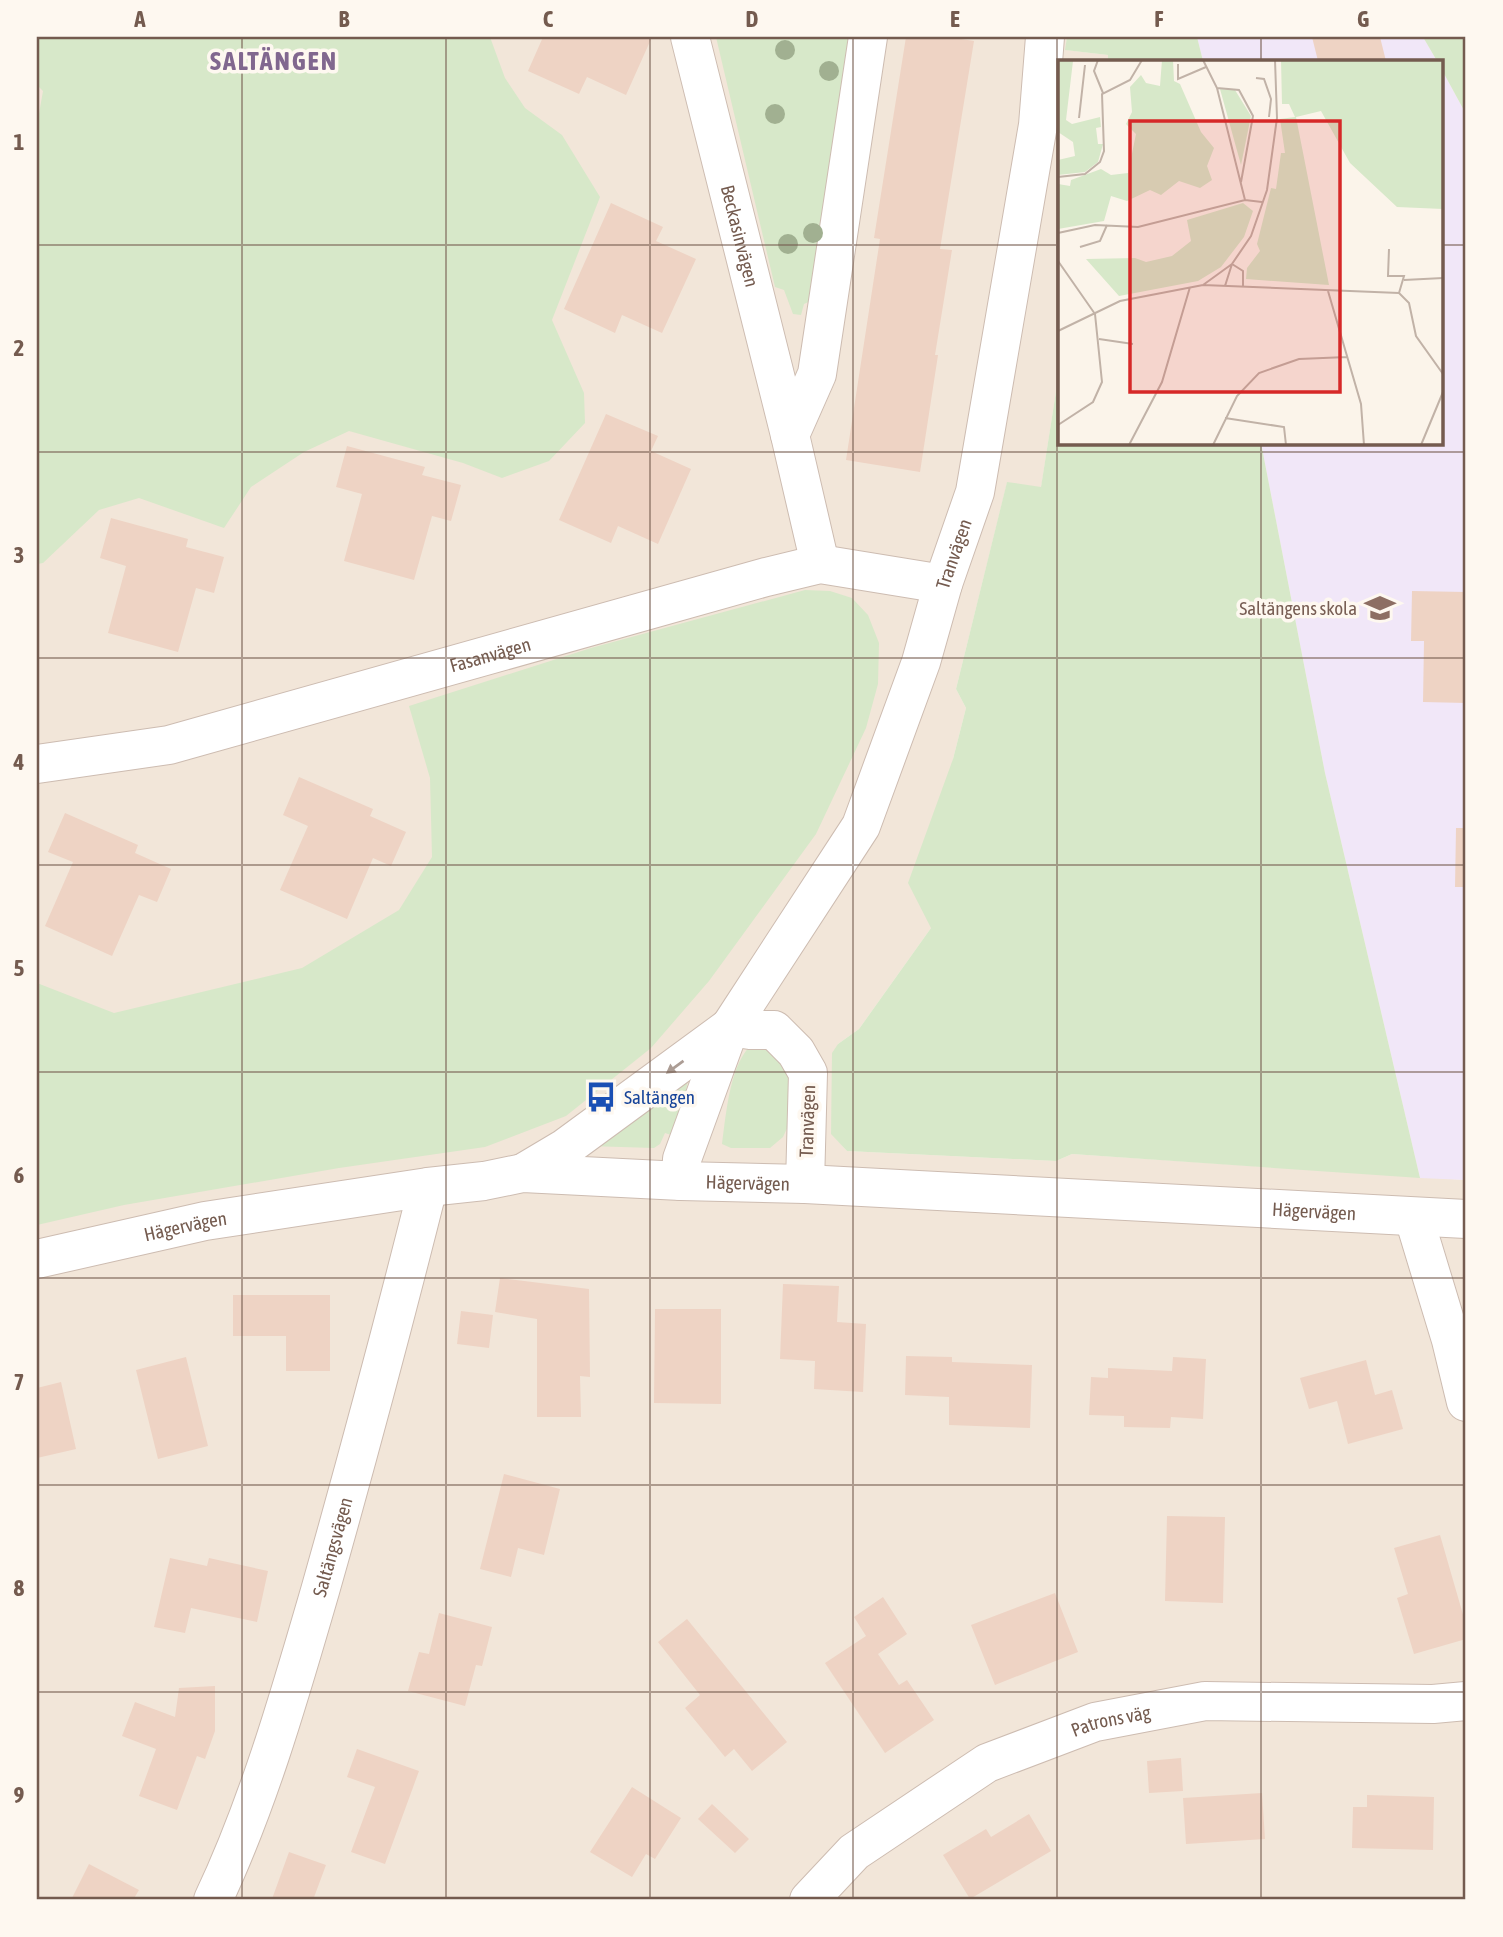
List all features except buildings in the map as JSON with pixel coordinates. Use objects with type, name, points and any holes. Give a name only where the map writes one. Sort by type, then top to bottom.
[{"type":"street","name":"Beckasinvägen","points":[[690,37],[820,564]]},
{"type":"street","points":[[790,435],[817,374],[868,37]]},
{"type":"street","name":"Tranvägen","points":[[681,1181],[682,1159],[730,1027],[861,826],[921,662],[943,584],[975,492],[1038,125],[1045,37]]},
{"type":"street","name":"Fasanvägen","points":[[37,764],[169,745],[820,564],[943,584]]},
{"type":"street","name":"Tranvägen","points":[[523,1173],[565,1148],[730,1027],[774,1030],[796,1052],[808,1073],[805,1184]]},
{"type":"street","name":"Hägervägen","points":[[37,1259],[205,1221],[523,1173],[805,1184],[1466,1219]]},
{"type":"street","name":"Saltängsvägen","points":[[213,1900],[230,1865],[289,1699],[364,1435],[428,1187]]},
{"type":"street","points":[[1414,1217],[1451,1340],[1466,1402]]},
{"type":"street","name":"Patrons väg","points":[[809,1900],[854,1852],[987,1763],[1095,1722],[1205,1701],[1433,1704],[1466,1701]]},
{"type":"shaded area","points":[[37,37],[1067,37],[1066,50],[1108,55],[1108,60],[1058,60],[1058,379],[1041,488],[1007,483],[956,689],[966,708],[953,759],[931,928],[859,1029],[838,1044],[831,1133],[847,1151],[1056,1161],[1072,1154],[1466,1180],[1466,1900],[37,1900]]},
{"type":"shaded area","points":[[1197,37],[1423,37],[1436,60],[1203,60]]},
{"type":"shaded area","name":"Saltängens skola","points":[[1444,74],[1466,114],[1466,1180],[1420,1178],[1325,773],[1261,444],[1444,444]]},
{"type":"green space","points":[[37,37],[490,37],[505,78],[525,108],[562,135],[600,197],[552,320],[584,393],[585,423],[549,461],[502,478],[463,463],[349,431],[304,452],[251,487],[224,528],[139,498],[99,510],[43,563],[37,564],[37,125],[43,91],[37,85]]},
{"type":"green space","points":[[716,37],[858,37],[815,299],[804,304],[801,315],[793,314],[784,290],[775,287]]},
{"type":"green space","points":[[1067,37],[1197,37],[1203,60],[1108,60],[1108,55],[1065,50]]},
{"type":"green space","points":[[1423,37],[1466,37],[1466,114],[1444,74],[1444,60],[1436,60]]},
{"type":"green space","points":[[1058,379],[1058,444],[1261,444],[1325,773],[1420,1178],[1072,1154],[1056,1161],[847,1151],[831,1134],[832,1053],[838,1044],[859,1029],[931,928],[908,883],[953,759],[966,708],[956,689],[1007,482],[1041,487]]},
{"type":"green space","points":[[805,590],[830,591],[852,598],[868,615],[879,643],[878,684],[866,728],[816,834],[709,981],[651,1048],[566,1116],[485,1147],[339,1168],[124,1205],[37,1225],[37,983],[114,1013],[302,968],[399,910],[432,857],[430,778],[409,706],[591,648]]},
{"type":"green space","points":[[754,1043],[767,1045],[788,1071],[789,1124],[783,1137],[770,1148],[731,1148],[722,1144],[730,1089],[739,1062]]},
{"type":"green space","points":[[690,1070],[677,1137],[665,1133],[660,1144],[654,1148],[588,1146]]},
{"type":"place","name":"Saltängens skola","points":[[1380,608]]},
{"type":"place","name":"Saltängen","points":[[601,1097]]},
{"type":"district","name":"SALTÄNGEN","points":[[274,61]]}]
